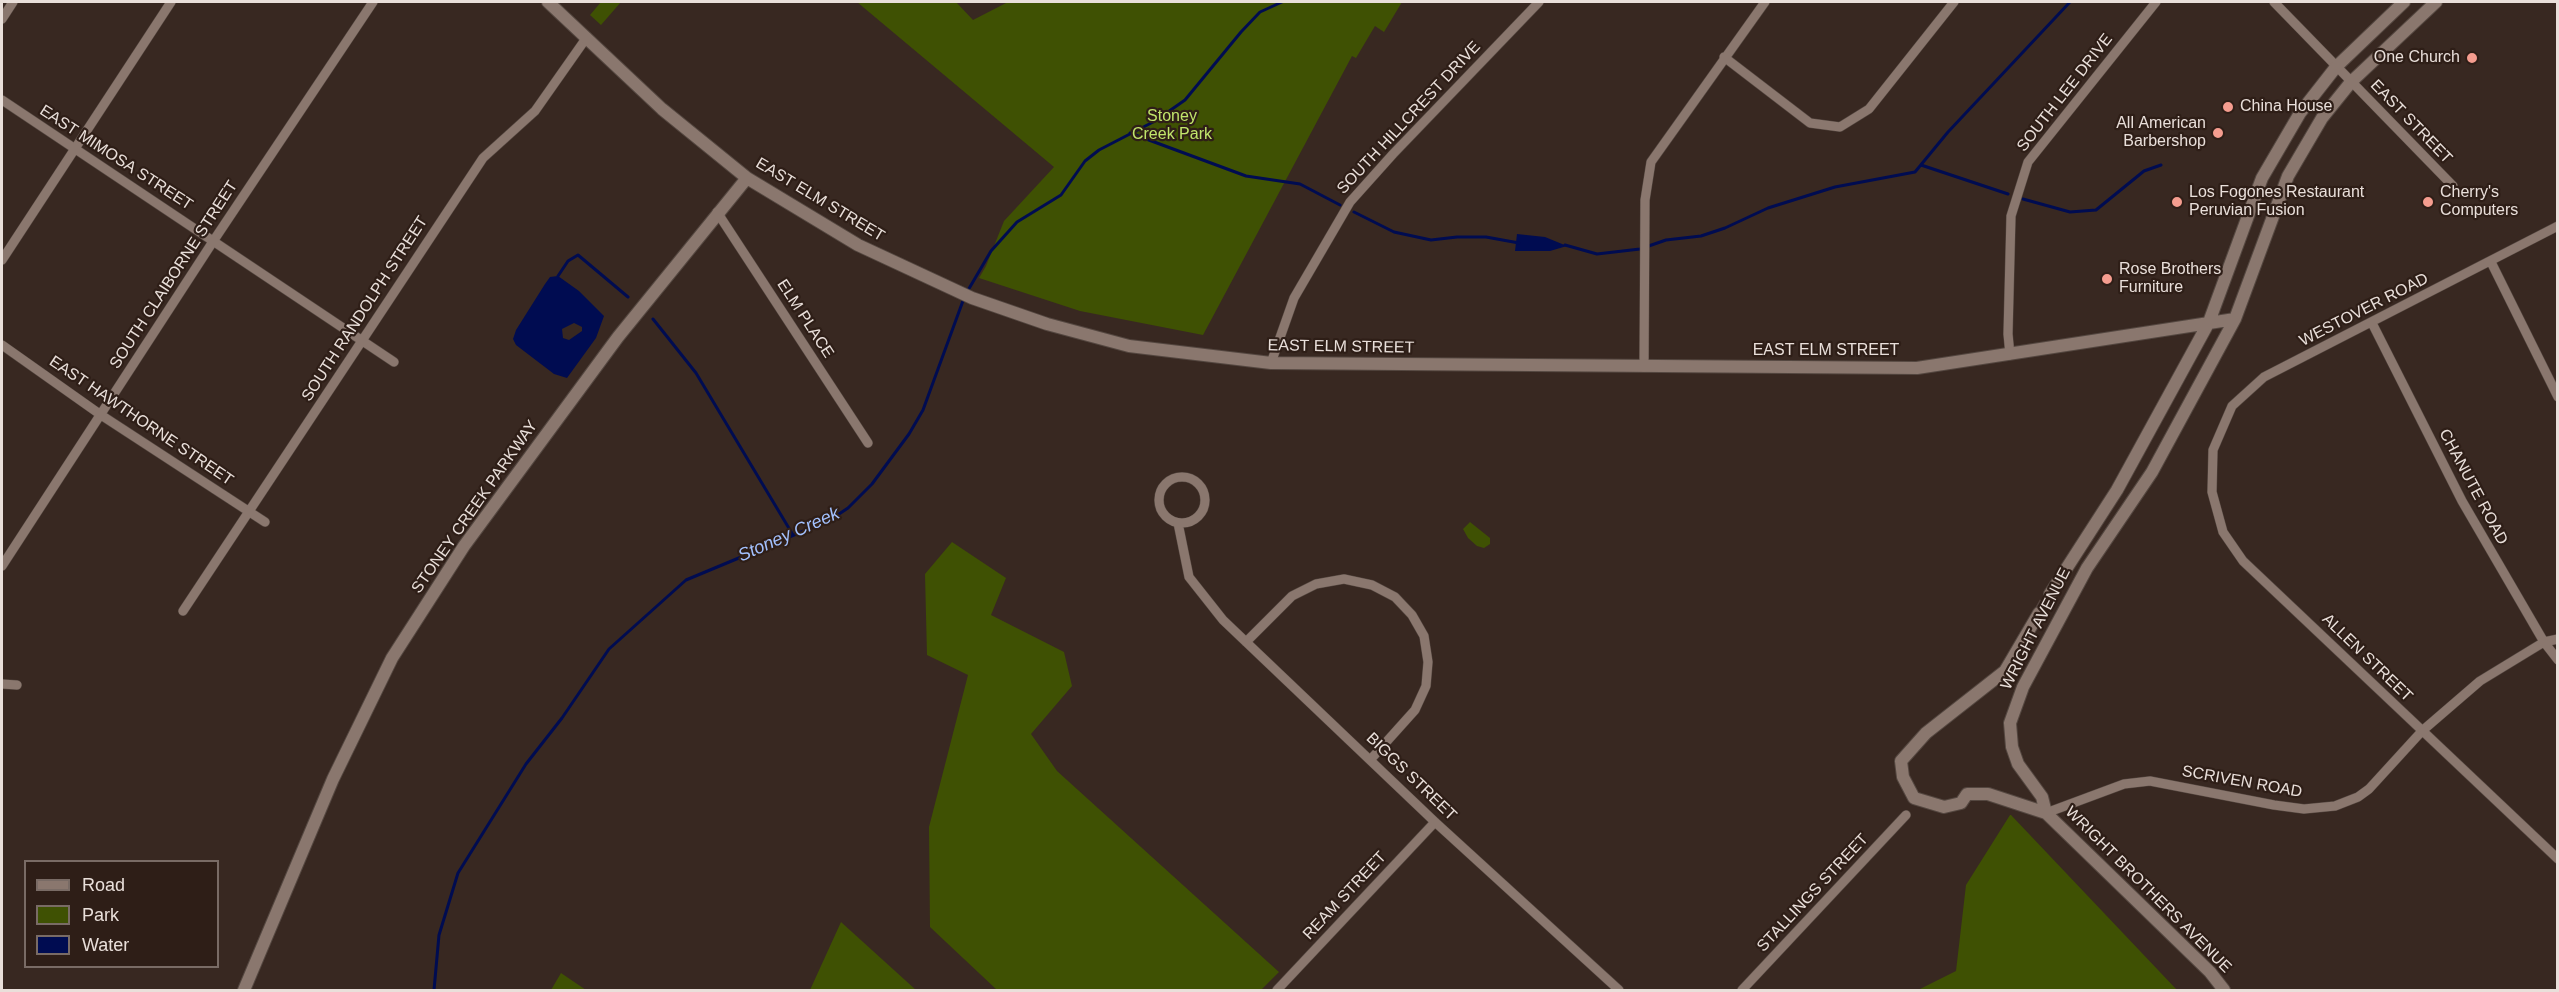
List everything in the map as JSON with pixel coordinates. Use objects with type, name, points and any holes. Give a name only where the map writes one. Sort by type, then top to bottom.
[{"type":"street","points":[[2,19],[13,2]]},
{"type":"street","points":[[2,260],[171,2]]},
{"type":"street","name":"SOUTH CLAIBORNE STREET","points":[[2,566],[214,240],[373,2]]},
{"type":"street","name":"EAST ELM STREET","points":[[548,2],[662,109],[747,178],[858,245],[972,298],[1047,324],[1129,346],[1271,363],[1917,368],[2235,319]]},
{"type":"street","name":"SOUTH HILLCREST DRIVE","points":[[1271,363],[1294,298],[1350,202],[1539,2]]},
{"type":"street","points":[[1644,367],[1645,200],[1651,162],[1765,2]]},
{"type":"street","points":[[1724,57],[1810,123],[1840,127],[1869,110],[1954,2]]},
{"type":"street","name":"SOUTH LEE DRIVE","points":[[2010,355],[2008,334],[2011,216],[2028,162],[2156,2]]},
{"type":"street","name":"EAST STREET","points":[[2274,2],[2452,186]]},
{"type":"street","name":"WRIGHT AVENUE","points":[[2050,594],[2117,490],[2209,322],[2262,178],[2301,110],[2336,67],[2404,2]]},
{"type":"street","name":"WRIGHT AVENUE","points":[[2046,813],[2042,797],[2018,764],[2012,747],[2010,723],[2016,704],[2087,568],[2152,472],[2235,319],[2288,176],[2322,118],[2351,82],[2436,2]]},
{"type":"street","name":"SOUTH RANDOLPH STREET","points":[[183,611],[483,158],[535,111],[587,37]]},
{"type":"street","name":"EAST MIMOSA STREET","points":[[2,100],[394,362]]},
{"type":"street","name":"STONEY CREEK PARKWAY","points":[[244,990],[333,779],[392,658],[464,546],[618,337],[717,212],[747,178]]},
{"type":"street","name":"ELM PLACE","points":[[717,212],[868,443]]},
{"type":"street","name":"WESTOVER ROAD","points":[[2213,450],[2232,406],[2264,377],[2558,226]]},
{"type":"street","points":[[2491,262],[2558,397]]},
{"type":"street","name":"CHANUTE ROAD","points":[[2372,323],[2462,501],[2544,642],[2558,660]]},
{"type":"street","name":"EAST HAWTHORNE STREET","points":[[2,345],[101,415],[265,522]]},
{"type":"street","name":"ALLEN STREET","points":[[2213,450],[2212,492],[2223,532],[2242,561],[2558,859]]},
{"type":"street","points":[[1182,476],[1198,482],[1204,493],[1203,509],[1196,519],[1178,523],[1165,517],[1160,509],[1158,495],[1167,481],[1182,476]]},
{"type":"street","name":"BIGGS STREET","points":[[1178,523],[1189,577],[1223,620],[1435,822],[1619,990]]},
{"type":"street","points":[[1246,642],[1292,596],[1316,584],[1344,579],[1372,585],[1395,597],[1412,615],[1424,636],[1428,662],[1426,686],[1415,710],[1371,759]]},
{"type":"street","name":"WRIGHT AVENUE","points":[[2039,613],[2005,671],[1926,733],[1901,761],[1903,777],[1914,798],[1944,807],[1961,803],[1967,794],[1988,794],[2046,813]]},
{"type":"street","name":"SCRIVEN ROAD","points":[[2046,813],[2124,784],[2150,780],[2274,805],[2304,809],[2335,806],[2358,797],[2369,789],[2422,731],[2480,681],[2544,642],[2558,639]]},
{"type":"street","points":[[2,684],[17,685]]},
{"type":"street","name":"WRIGHT BROTHERS AVENUE","points":[[2046,813],[2210,972],[2224,990]]},
{"type":"street","name":"STALLINGS STREET","points":[[1742,990],[1906,815]]},
{"type":"street","name":"REAM STREET","points":[[1276,990],[1435,822]]},
{"type":"green space","points":[[601,2],[621,2],[601,25],[590,15]]},
{"type":"green space","name":"Stoney Creek Park","points":[[857,2],[956,2],[973,20],[1008,2],[1402,2],[1384,32],[1375,26],[1356,58],[1352,56],[1203,335],[1080,311],[979,278],[1004,221],[1054,167]]},
{"type":"green space","points":[[1470,522],[1490,538],[1490,544],[1484,548],[1477,546],[1468,538],[1463,529]]},
{"type":"green space","points":[[952,542],[1006,578],[991,615],[1064,652],[1072,686],[1031,734],[1057,771],[1279,972],[1261,990],[997,990],[930,927],[929,827],[968,675],[927,655],[925,574]]},
{"type":"green space","points":[[2010,815],[2177,990],[1918,990],[1956,971],[1966,885]]},
{"type":"green space","points":[[841,922],[916,990],[810,990]]},
{"type":"green space","points":[[561,973],[586,990],[551,990]]},
{"type":"water","points":[[1517,234],[1545,237],[1567,246],[1550,251],[1515,251]]},
{"type":"water","points":[[558,276],[579,291],[604,316],[596,338],[567,378],[554,374],[516,345],[513,339],[516,330],[550,277]],"holes":[[[574,323],[582,327],[582,331],[569,340],[563,338],[562,329]]]},
{"type":"waterway","name":"Stoney Creek","points":[[967,292],[991,251],[1017,222],[1061,195],[1085,161],[1099,150],[1155,121],[1185,100],[1260,12],[1282,2]]},
{"type":"waterway","points":[[1565,245],[1597,254],[1640,249],[1666,240],[1701,236],[1725,228],[1768,208],[1835,187],[1915,172],[1948,132],[2070,2]]},
{"type":"waterway","points":[[1130,133],[1246,176],[1300,184],[1340,205]]},
{"type":"waterway","points":[[1921,165],[2008,194]]},
{"type":"waterway","points":[[2023,199],[2070,212],[2096,210],[2144,171],[2161,165]]},
{"type":"waterway","points":[[1354,212],[1394,232],[1431,240],[1486,237],[1519,243]]},
{"type":"waterway","points":[[558,276],[568,261],[578,255],[628,297]]},
{"type":"waterway","name":"Stoney Creek","points":[[434,990],[439,935],[458,873],[526,764],[562,718],[609,649],[686,580],[830,520],[848,508],[872,484],[909,434],[923,410],[964,298]]},
{"type":"waterway","points":[[653,319],[696,373],[793,535]]},
{"type":"tunnel","points":[[2039,613],[2050,594]]},
{"type":"place","name":"One Church","points":[[2472,58]]},
{"type":"place","name":"China House","points":[[2228,107]]},
{"type":"place","name":"All American Barbershop","points":[[2218,133]]},
{"type":"place","name":"Los Fogones Restaurant Peruvian Fusion","points":[[2177,202]]},
{"type":"place","name":"Cherry's Computers","points":[[2428,202]]},
{"type":"place","name":"Rose Brothers Furniture","points":[[2107,279]]}]
